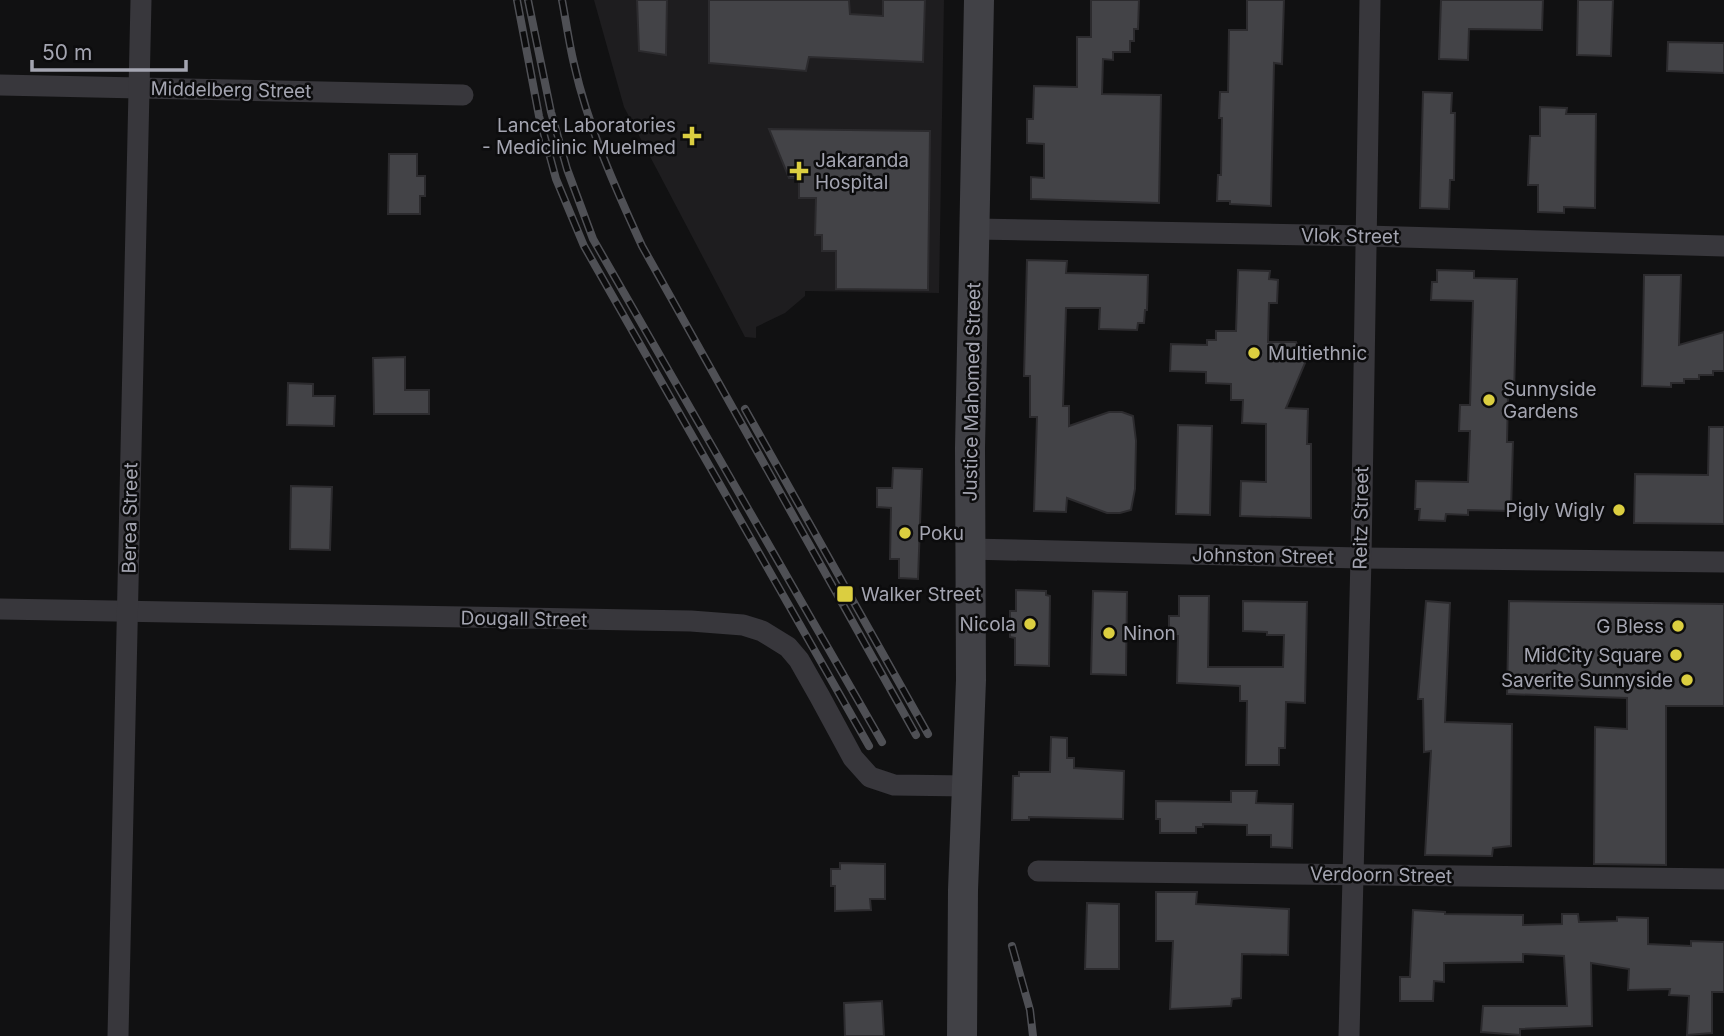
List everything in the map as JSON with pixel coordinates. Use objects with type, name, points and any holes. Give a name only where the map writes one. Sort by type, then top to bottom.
[{"type":"main road","name":"Justice Mahomed Street","points":[[962,1036],[963,890],[971,680],[969,549],[976,229],[975,104],[979,0]]},
{"type":"street","name":"Berea Street","points":[[118,1036],[141,0]]},
{"type":"street","name":"Reitz Street","points":[[1349,1036],[1361,558],[1370,0]]},
{"type":"street","name":"Middelberg Street","points":[[0,85],[463,96]]},
{"type":"street","name":"Vlok Street","points":[[976,229],[1724,246]]},
{"type":"street","name":"Johnston Street","points":[[969,549],[1361,558],[1724,562]]},
{"type":"street","name":"Dougall Street","points":[[0,609],[691,621],[743,625],[773,636],[793,652],[853,758],[870,777],[894,785],[968,786]]},
{"type":"street","name":"Verdoorn Street","points":[[1038,871],[1724,879]]},
{"type":"shaded area","name":"Jakaranda Hospital","points":[[594,0],[944,0],[939,293],[805,291],[805,296],[785,313],[756,327],[756,338],[745,337],[624,107]]},
{"type":"building","points":[[637,0],[667,0],[666,55],[639,51]]},
{"type":"building","points":[[709,0],[849,0],[850,14],[883,16],[883,0],[925,0],[923,62],[809,57],[806,71],[709,63]]},
{"type":"building","points":[[1091,0],[1139,0],[1138,29],[1134,29],[1130,52],[1113,52],[1113,60],[1103,59],[1102,94],[1161,95],[1159,203],[1031,199],[1031,177],[1044,178],[1044,144],[1027,143],[1027,119],[1033,119],[1034,86],[1077,87],[1077,37],[1091,37]]},
{"type":"building","points":[[1247,0],[1284,0],[1282,64],[1274,63],[1271,206],[1217,201],[1218,175],[1221,175],[1220,92],[1228,92],[1229,30],[1247,30]]},
{"type":"building","points":[[1441,0],[1543,0],[1542,30],[1469,29],[1468,60],[1439,59]]},
{"type":"building","points":[[1578,0],[1613,0],[1611,56],[1577,55]]},
{"type":"building","points":[[1668,42],[1724,43],[1724,73],[1667,71]]},
{"type":"building","points":[[1423,92],[1452,93],[1451,113],[1455,113],[1454,180],[1450,180],[1449,209],[1420,208]]},
{"type":"building","points":[[1540,107],[1567,108],[1566,114],[1596,114],[1595,208],[1564,207],[1564,213],[1538,212],[1538,185],[1528,185],[1530,136],[1540,136]]},
{"type":"building","points":[[769,129],[930,131],[928,290],[836,289],[836,251],[822,251],[822,235],[815,235],[816,198],[799,198],[799,178],[789,178]]},
{"type":"building","points":[[389,154],[417,154],[417,176],[425,176],[425,196],[420,196],[420,214],[388,214]]},
{"type":"building","points":[[1027,260],[1067,261],[1066,273],[1148,275],[1147,310],[1144,323],[1138,323],[1137,330],[1099,329],[1100,308],[1066,308],[1063,406],[1069,406],[1069,426],[1109,412],[1122,412],[1133,416],[1136,441],[1135,489],[1131,510],[1107,513],[1067,498],[1066,512],[1034,511],[1037,417],[1030,417],[1030,376],[1024,376]]},
{"type":"building","points":[[1238,270],[1270,271],[1269,279],[1278,280],[1277,303],[1269,303],[1268,342],[1296,342],[1305,363],[1286,408],[1308,409],[1311,518],[1240,516],[1241,481],[1266,482],[1266,424],[1242,423],[1243,400],[1231,400],[1231,384],[1206,383],[1206,372],[1170,371],[1171,344],[1207,345],[1207,340],[1216,340],[1216,331],[1236,331]]},
{"type":"building","name":"Sunnyside Gardens","points":[[1437,270],[1474,271],[1474,278],[1517,279],[1514,395],[1508,395],[1507,442],[1513,442],[1511,511],[1468,510],[1468,515],[1446,514],[1445,521],[1419,520],[1420,509],[1415,509],[1416,481],[1468,482],[1470,431],[1459,431],[1460,405],[1470,405],[1473,301],[1431,300],[1432,282],[1437,282]]},
{"type":"building","points":[[1644,275],[1681,275],[1679,345],[1724,332],[1724,371],[1713,371],[1713,375],[1699,375],[1699,379],[1684,379],[1684,383],[1671,383],[1671,387],[1642,386]]},
{"type":"building","points":[[405,357],[405,390],[429,390],[429,414],[374,414],[373,358]]},
{"type":"building","points":[[288,383],[313,384],[313,396],[335,396],[334,426],[287,425]]},
{"type":"building","points":[[1178,425],[1212,426],[1210,515],[1176,514]]},
{"type":"building","points":[[1709,427],[1724,427],[1724,524],[1634,523],[1635,474],[1708,475]]},
{"type":"building","name":"Poku","points":[[893,468],[922,469],[918,579],[899,578],[899,559],[890,559],[891,508],[877,507],[877,488],[892,488]]},
{"type":"building","points":[[291,486],[332,487],[330,550],[290,549]]},
{"type":"building","name":"Nicola","points":[[1016,590],[1046,591],[1046,595],[1050,596],[1049,666],[1015,665],[1015,638],[1010,637],[1010,611],[1016,611]]},
{"type":"building","name":"Ninon","points":[[1093,591],[1127,592],[1126,675],[1091,674]]},
{"type":"building","points":[[1179,596],[1209,596],[1208,667],[1283,667],[1284,635],[1243,631],[1243,601],[1307,602],[1305,703],[1286,702],[1285,748],[1279,748],[1279,765],[1246,765],[1247,701],[1240,701],[1240,686],[1177,683],[1178,636],[1169,636],[1169,616],[1179,616]]},
{"type":"building","points":[[1426,601],[1450,603],[1445,722],[1512,724],[1511,846],[1493,848],[1492,856],[1425,855],[1431,751],[1424,752],[1423,699],[1418,699]]},
{"type":"building","points":[[1509,601],[1724,604],[1724,706],[1666,706],[1666,865],[1594,864],[1595,727],[1627,729],[1627,698],[1507,694]]},
{"type":"building","points":[[1051,737],[1067,738],[1067,758],[1074,758],[1074,768],[1124,771],[1123,819],[1029,817],[1029,820],[1012,820],[1013,776],[1019,776],[1019,772],[1050,772]]},
{"type":"building","points":[[1231,791],[1257,791],[1256,803],[1293,804],[1292,848],[1271,847],[1271,835],[1247,835],[1247,825],[1203,824],[1203,827],[1196,827],[1196,833],[1160,833],[1160,819],[1156,819],[1156,801],[1231,802]]},
{"type":"building","points":[[840,863],[885,864],[885,899],[870,899],[871,910],[835,911],[835,886],[831,886],[831,869],[840,869]]},
{"type":"building","points":[[1156,892],[1197,892],[1196,904],[1289,909],[1288,955],[1242,954],[1241,998],[1232,999],[1231,1006],[1170,1009],[1173,941],[1156,941]]},
{"type":"building","points":[[1087,903],[1119,904],[1119,969],[1085,969]]},
{"type":"building","points":[[1413,910],[1445,914],[1523,915],[1523,925],[1562,924],[1562,914],[1578,914],[1579,922],[1617,921],[1617,917],[1648,918],[1648,944],[1691,946],[1691,941],[1724,942],[1724,992],[1712,992],[1712,1033],[1687,1035],[1689,996],[1669,995],[1670,989],[1628,990],[1629,969],[1591,963],[1592,1026],[1520,1029],[1520,1035],[1481,1032],[1483,1006],[1567,1006],[1564,956],[1523,954],[1523,962],[1444,963],[1444,982],[1434,981],[1433,1001],[1400,1001],[1400,977],[1410,977]]},
{"type":"building","points":[[882,1001],[884,1036],[845,1036],[844,1003]]},
{"type":"railway","points":[[517,0],[539,116],[556,179],[584,246],[869,746]]},
{"type":"railway","points":[[528,0],[551,112],[567,169],[593,239],[882,742]]},
{"type":"railway","points":[[562,0],[572,56],[587,111],[612,179],[642,246],[916,735]]},
{"type":"railway","points":[[745,409],[928,734]]},
{"type":"railway","points":[[1012,946],[1030,1010],[1033,1036]]},
{"type":"place","name":"Lancet Laboratories - Mediclinic Muelmed","points":[[692,136]]},
{"type":"place","name":"Jakaranda Hospital","points":[[799,171]]},
{"type":"place","name":"Multiethnic","points":[[1254,353]]},
{"type":"place","name":"Sunnyside Gardens","points":[[1489,400]]},
{"type":"place","name":"Pigly Wigly","points":[[1619,510]]},
{"type":"place","name":"Poku","points":[[905,533]]},
{"type":"place","name":"Walker Street","points":[[845,594]]},
{"type":"place","name":"Nicola","points":[[1030,624]]},
{"type":"place","name":"G Bless","points":[[1678,626]]},
{"type":"place","name":"Ninon","points":[[1109,633]]},
{"type":"place","name":"MidCity Square","points":[[1676,655]]},
{"type":"place","name":"Saverite Sunnyside","points":[[1687,680]]}]
